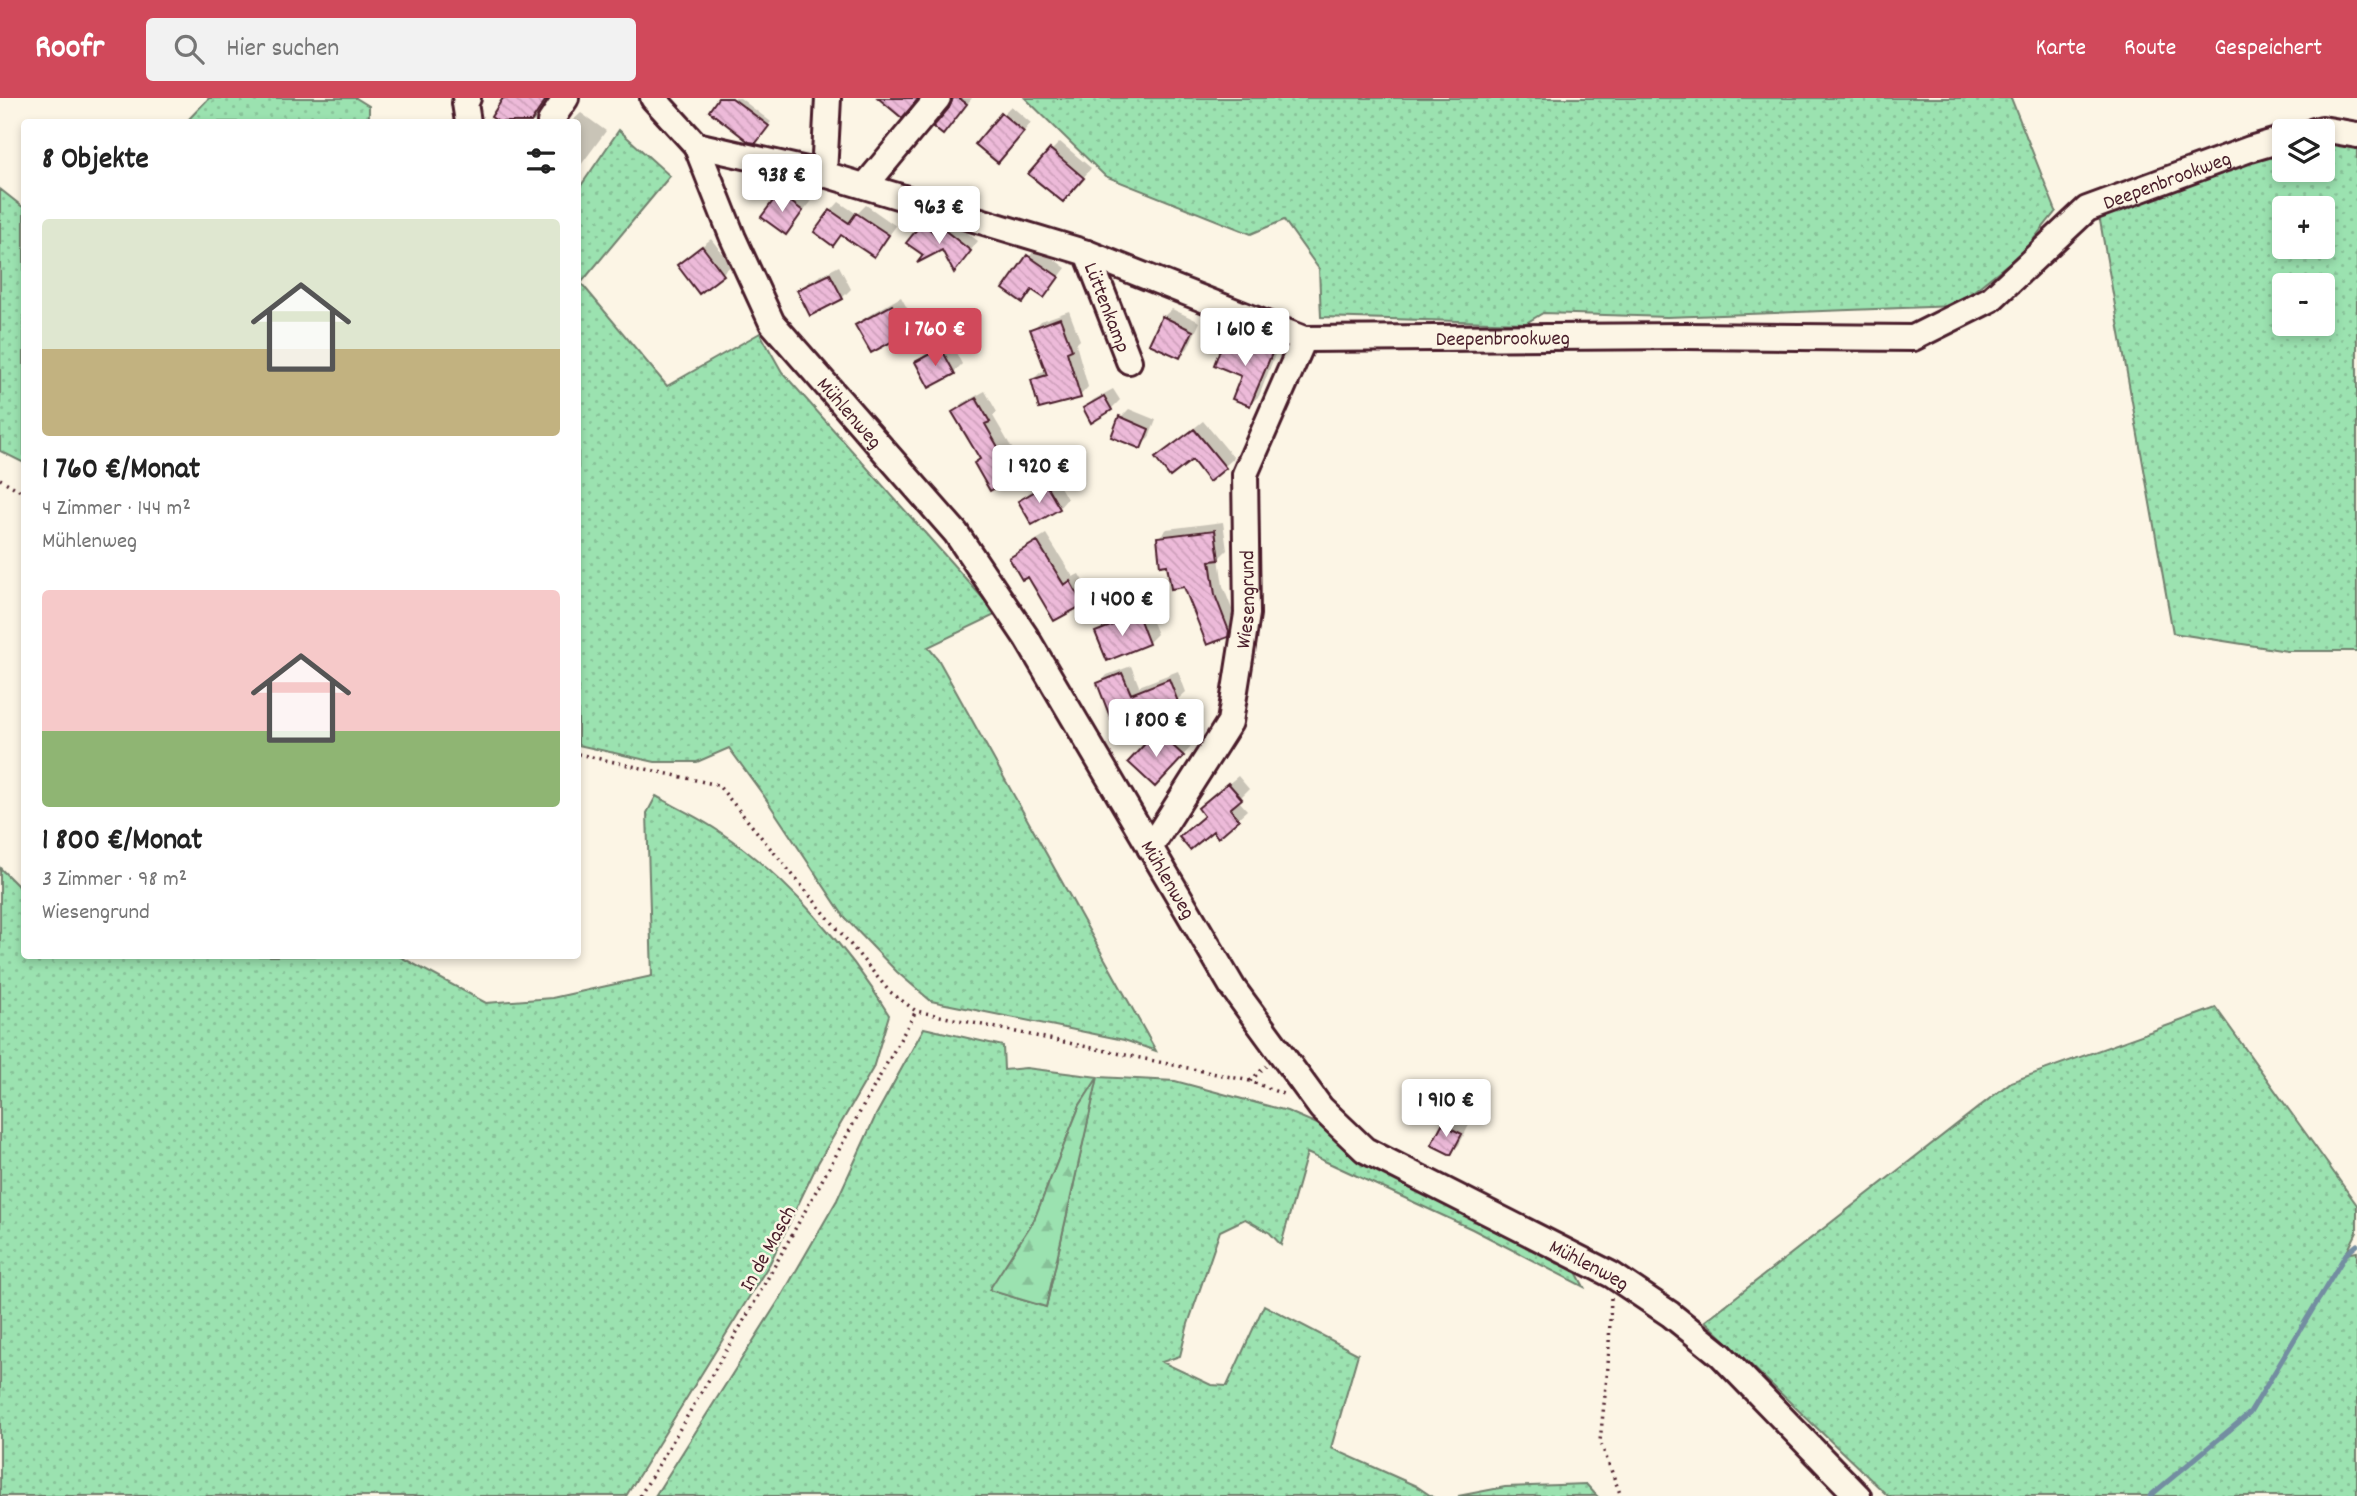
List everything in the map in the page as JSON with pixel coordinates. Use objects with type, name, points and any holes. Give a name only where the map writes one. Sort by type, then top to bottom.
[{"type":"street","points":[[468,98],[465,103],[468,119]]},
{"type":"street","points":[[552,119],[566,98]]},
{"type":"street","name":"Mühlenweg","points":[[653,98],[696,145],[733,238],[772,323],[956,533],[1026,636],[1233,988],[1321,1108],[1364,1150],[1612,1275],[1670,1314],[1721,1355],[1858,1496]]},
{"type":"street","points":[[824,174],[828,98]]},
{"type":"street","points":[[865,186],[939,98]]},
{"type":"street","points":[[2335,131],[2357,135]]},
{"type":"street","name":"Deepenbrookweg","points":[[696,145],[824,174],[1087,253],[1304,339],[1672,336],[1913,338],[1991,299],[2087,209],[2272,143]]},
{"type":"street","name":"Lüttenkamp","points":[[1087,253],[1129,361]]},
{"type":"street","name":"Wiesengrund","points":[[1150,848],[1230,722],[1247,614],[1245,474],[1304,339]]},
{"type":"path","points":[[0,479],[21,492]]},
{"type":"path","points":[[581,755],[718,785],[889,991],[916,1011],[1250,1081],[1286,1095]]},
{"type":"path","name":"In de Masch","points":[[640,1496],[750,1312],[916,1011]]},
{"type":"path","points":[[1612,1275],[1608,1367],[1600,1441],[1620,1496]]},
{"type":"green space","points":[[209,98],[356,98],[369,106],[369,119],[189,119]]},
{"type":"green space","points":[[1025,98],[2011,98],[2056,211],[2024,251],[1955,306],[1667,317],[1543,313],[1526,323],[1321,317],[1319,269],[1284,220],[1251,234],[1105,176]]},
{"type":"green space","points":[[619,130],[670,176],[581,283],[581,186]]},
{"type":"green space","points":[[2335,139],[2357,143],[2357,651],[2287,651],[2173,633],[2099,215],[2272,154],[2272,182],[2335,182]]},
{"type":"green space","points":[[0,189],[21,206],[21,462],[0,451]]},
{"type":"green space","points":[[581,283],[667,386],[760,333],[782,372],[997,614],[928,647],[938,659],[1156,1051],[1124,1040],[931,1001],[897,972],[845,918],[729,748],[697,762],[655,762],[581,746]]},
{"type":"green space","points":[[656,796],[717,830],[766,868],[834,938],[889,1015],[873,1068],[818,1163],[770,1263],[626,1496],[0,1496],[0,868],[21,889],[21,959],[405,959],[486,1003],[552,998],[652,976],[647,813]]},
{"type":"green space","points":[[2216,1008],[2357,1205],[2357,1232],[2346,1254],[2357,1252],[2357,1496],[1888,1496],[1705,1321],[2011,1082]]},
{"type":"green space","points":[[924,1028],[1003,1046],[1004,1070],[1026,1068],[1098,1077],[1175,1081],[1287,1111],[1336,1132],[1393,1175],[1491,1228],[1574,1268],[1584,1287],[1472,1229],[1307,1153],[1281,1245],[1270,1233],[1245,1219],[1220,1231],[1188,1324],[1180,1356],[1162,1362],[1211,1385],[1227,1386],[1264,1305],[1358,1354],[1331,1448],[1416,1486],[1431,1496],[655,1496],[781,1297],[837,1200],[876,1115]],"holes":[[[1097,1080],[1046,1307],[990,1290],[1034,1220],[1080,1105]]]},
{"type":"green space","points":[[1098,1077],[1046,1307],[989,1290],[1034,1220],[1080,1105]]},
{"type":"green space","points":[[1586,1484],[1597,1496],[1458,1496],[1505,1487]]},
{"type":"building","points":[[503,98],[547,98],[533,119],[491,117]]},
{"type":"building","points":[[718,98],[732,98],[769,126],[756,143],[749,142],[709,111]]},
{"type":"building","points":[[878,98],[919,98],[902,118]]},
{"type":"building","points":[[953,98],[959,98],[967,104],[943,135],[933,127],[949,108]]},
{"type":"building","points":[[1001,113],[1024,132],[998,163],[975,144]]},
{"type":"building","points":[[1050,149],[1084,178],[1063,202],[1028,174]]},
{"type":"building","points":[[779,193],[803,211],[786,235],[761,217]]},
{"type":"building","points":[[830,210],[849,223],[856,213],[889,235],[874,257],[841,235],[833,246],[814,232]]},
{"type":"building","points":[[922,223],[938,236],[943,229],[971,251],[954,273],[942,250],[917,263],[923,255],[906,243]]},
{"type":"building","points":[[702,246],[724,275],[699,294],[677,265]]},
{"type":"building","points":[[1027,255],[1059,277],[1044,298],[1032,290],[1023,303],[1003,289]]},
{"type":"building","points":[[830,274],[843,299],[810,316],[797,290]]},
{"type":"building","points":[[892,305],[908,333],[871,353],[855,325]]},
{"type":"building","points":[[1162,316],[1193,331],[1180,358],[1149,344]]},
{"type":"building","points":[[1060,318],[1072,350],[1067,352],[1081,398],[1039,409],[1031,380],[1047,375],[1030,329]]},
{"type":"building","points":[[1223,342],[1246,352],[1250,342],[1273,351],[1250,406],[1232,399],[1241,376],[1214,365]]},
{"type":"building","points":[[941,348],[955,374],[929,388],[915,362]]},
{"type":"building","points":[[1104,396],[1112,410],[1091,423],[1083,408]]},
{"type":"building","points":[[976,398],[990,422],[985,424],[1015,477],[990,491],[974,463],[980,459],[952,412]]},
{"type":"building","points":[[1119,416],[1149,429],[1141,449],[1111,437]]},
{"type":"building","points":[[1194,429],[1226,468],[1209,482],[1192,460],[1170,477],[1155,458]]},
{"type":"building","points":[[1046,485],[1060,509],[1032,525],[1018,501]]},
{"type":"building","points":[[1215,530],[1219,560],[1210,561],[1215,595],[1229,631],[1228,637],[1207,645],[1184,587],[1171,589],[1167,565],[1160,566],[1157,537]]},
{"type":"building","points":[[1037,541],[1064,585],[1070,581],[1083,605],[1054,621],[1028,577],[1022,580],[1009,558]]},
{"type":"building","points":[[1138,615],[1149,644],[1107,661],[1095,632]]},
{"type":"building","points":[[1122,673],[1131,694],[1169,679],[1178,702],[1114,727],[1097,683]]},
{"type":"building","points":[[1157,731],[1184,756],[1155,787],[1128,762]]},
{"type":"building","points":[[1228,783],[1242,799],[1230,809],[1239,820],[1218,838],[1213,831],[1190,850],[1179,837],[1204,816],[1198,808]]},
{"type":"building","points":[[1442,1124],[1462,1134],[1451,1155],[1431,1145]]},
{"type":"waterway","points":[[2150,1496],[2250,1413],[2346,1254],[2357,1245]]}]
